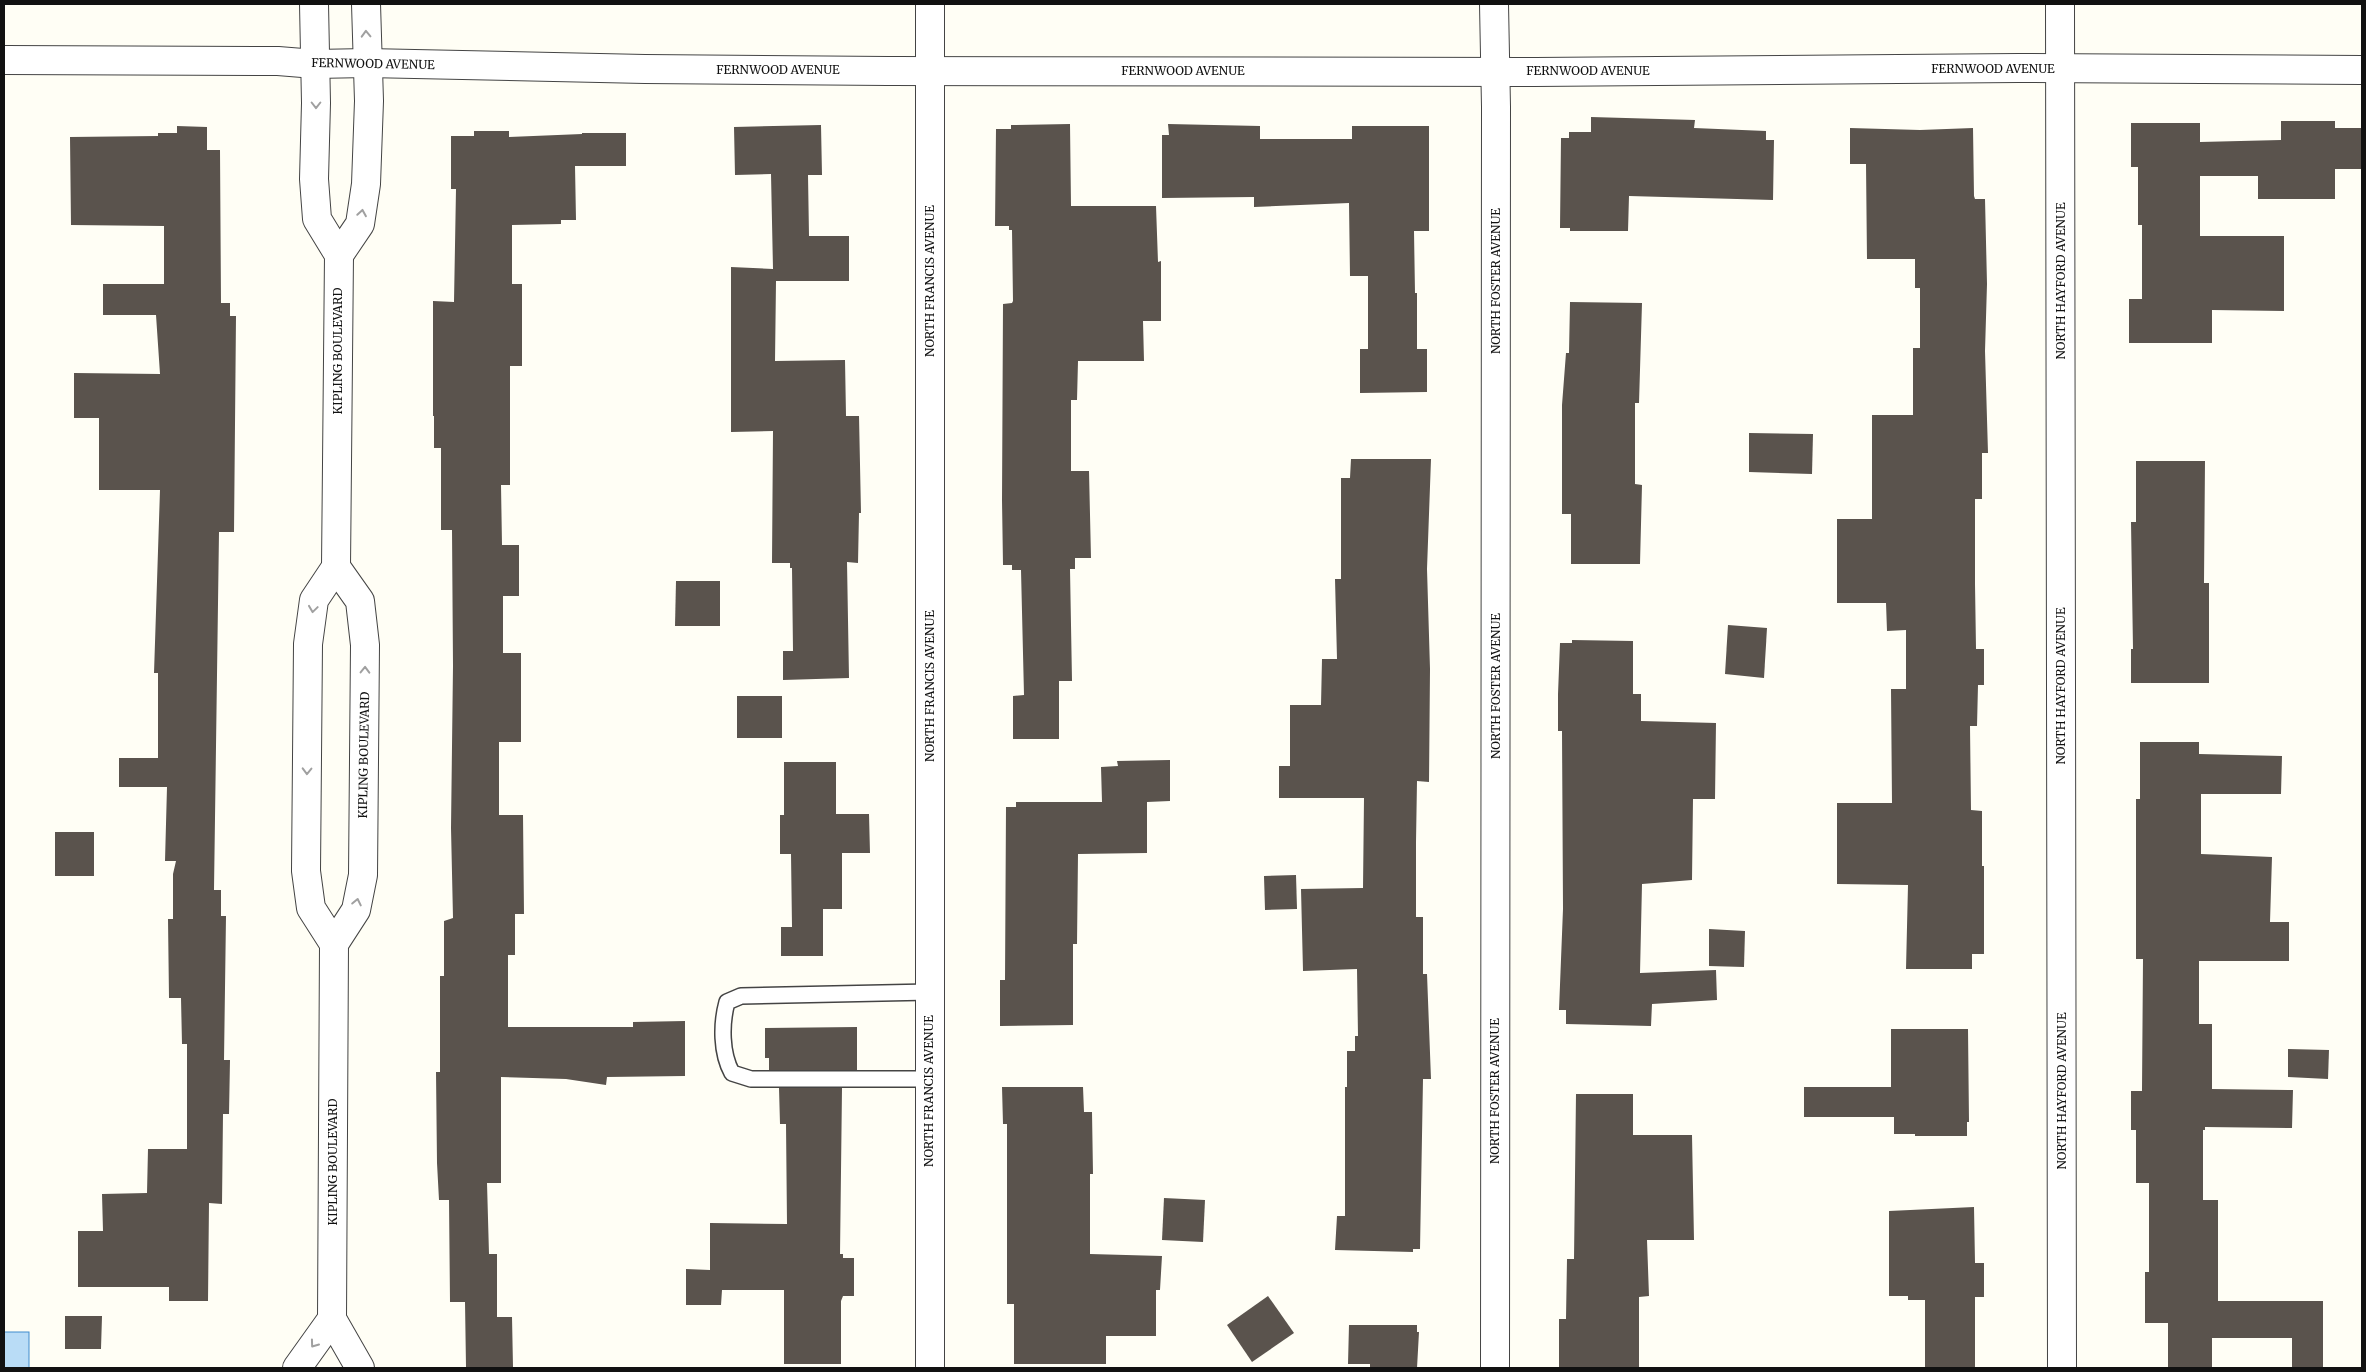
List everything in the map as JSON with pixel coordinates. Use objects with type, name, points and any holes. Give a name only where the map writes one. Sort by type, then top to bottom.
[{"type":"street","points":[[314,4],[316,103],[314,179],[317,219],[339,255],[360,224],[366,184],[366,4]]},
{"type":"street","name":"NORTH FRANCIS AVENUE","points":[[930,4],[930,1368]]},
{"type":"street","name":"NORTH FOSTER AVENUE","points":[[1494,4],[1495,1368]]},
{"type":"street","name":"NORTH HAYFORD AVENUE","points":[[2060,4],[2062,1368]]},
{"type":"street","name":"FERNWOOD AVENUE","points":[[4,60],[278,61],[315,64],[367,63],[645,70],[2362,70]]},
{"type":"street","name":"KIPLING BOULEVARD","points":[[332,1319],[334,944],[356,910],[362,875],[365,645],[360,601],[336,567],[339,255]]},
{"type":"street","points":[[334,944],[311,908],[306,871],[308,644],[314,600],[336,567]]},
{"type":"street","points":[[296,1368],[332,1319],[360,1368]]},
{"type":"lane","points":[[929,1079],[751,1079],[732,1073],[725,1061],[724,1016],[727,1002],[741,996],[930,992]]},
{"type":"water","points":[[4,1332],[29,1332],[29,1368],[4,1368]]},
{"type":"building","points":[[1591,117],[1695,120],[1694,128],[1766,131],[1766,140],[1774,140],[1773,200],[1629,196],[1628,231],[1570,231],[1570,228],[1560,228],[1561,138],[1569,138],[1569,132],[1591,132]]},
{"type":"building","points":[[2281,121],[2335,121],[2335,128],[2362,128],[2362,169],[2335,169],[2335,199],[2258,199],[2258,176],[2200,176],[2200,236],[2284,236],[2284,311],[2212,310],[2212,343],[2129,343],[2129,299],[2142,299],[2142,225],[2138,225],[2138,167],[2131,167],[2131,123],[2200,123],[2200,142],[2281,140]]},
{"type":"building","points":[[1070,124],[1071,206],[1156,206],[1158,262],[1161,261],[1161,321],[1143,321],[1144,361],[1078,361],[1077,400],[1071,400],[1071,471],[1089,471],[1091,558],[1075,558],[1075,569],[1070,569],[1072,681],[1059,681],[1059,739],[1013,739],[1013,696],[1024,695],[1021,570],[1012,570],[1012,565],[1003,565],[1003,304],[1012,303],[1013,301],[1012,230],[1009,230],[1009,226],[995,226],[996,129],[1011,129],[1011,125]]},
{"type":"building","points":[[1168,124],[1260,126],[1260,139],[1352,139],[1352,126],[1429,126],[1429,231],[1414,231],[1417,349],[1427,349],[1427,392],[1360,393],[1360,349],[1368,349],[1368,276],[1350,276],[1349,203],[1254,207],[1254,197],[1162,198],[1162,135],[1169,135]]},
{"type":"building","points":[[821,125],[822,175],[808,175],[809,236],[849,236],[849,281],[776,281],[775,361],[845,360],[846,416],[859,416],[861,513],[859,513],[858,563],[847,562],[849,678],[783,680],[783,651],[793,651],[792,568],[790,568],[790,563],[772,563],[773,431],[731,432],[731,267],[773,269],[771,174],[735,175],[734,127]]},
{"type":"building","points":[[177,126],[207,127],[207,150],[220,150],[221,303],[230,303],[230,316],[236,316],[234,532],[219,532],[214,890],[221,890],[221,916],[226,916],[224,1060],[230,1060],[229,1114],[223,1114],[222,1204],[209,1203],[208,1301],[169,1301],[169,1287],[78,1287],[78,1231],[103,1231],[102,1194],[147,1193],[148,1149],[187,1149],[187,1044],[182,1044],[181,998],[169,998],[168,919],[173,919],[173,874],[176,861],[165,861],[167,787],[119,787],[119,758],[158,758],[158,673],[154,673],[160,490],[99,490],[99,418],[74,418],[74,373],[160,374],[156,315],[103,315],[103,284],[164,284],[164,226],[71,225],[70,137],[158,136],[158,133],[177,133]]},
{"type":"building","points":[[1850,128],[1920,130],[1973,128],[1974,196],[1975,199],[1985,199],[1987,284],[1985,351],[1988,453],[1982,453],[1982,499],[1975,499],[1976,649],[1984,649],[1984,685],[1978,685],[1977,726],[1970,726],[1971,810],[1982,811],[1984,954],[1972,954],[1972,969],[1906,969],[1908,885],[1837,884],[1837,803],[1892,803],[1891,689],[1906,689],[1906,630],[1887,631],[1886,603],[1837,603],[1837,519],[1872,519],[1872,415],[1913,415],[1913,348],[1920,348],[1920,288],[1915,288],[1915,259],[1867,259],[1866,164],[1850,164]]},
{"type":"building","points":[[474,131],[509,131],[509,137],[582,133],[626,133],[626,166],[575,166],[576,220],[561,220],[561,224],[512,225],[512,284],[522,284],[522,366],[510,366],[510,485],[501,485],[502,545],[519,545],[519,596],[503,596],[503,653],[521,653],[521,742],[499,742],[499,815],[523,815],[524,914],[515,914],[515,955],[508,955],[508,1027],[633,1027],[633,1022],[685,1021],[685,1076],[607,1077],[606,1085],[566,1079],[501,1077],[501,1183],[487,1183],[489,1254],[497,1254],[497,1317],[512,1317],[513,1367],[466,1367],[465,1302],[450,1302],[449,1200],[439,1200],[437,1163],[436,1072],[440,1072],[440,976],[444,976],[444,921],[453,918],[451,828],[453,666],[452,530],[441,530],[441,448],[434,448],[433,301],[454,302],[456,189],[451,189],[451,136],[474,136]]},
{"type":"building","points":[[1570,302],[1642,303],[1639,403],[1635,403],[1635,484],[1642,485],[1640,564],[1571,564],[1571,514],[1562,514],[1562,405],[1566,353],[1569,353]]},
{"type":"building","points":[[1749,433],[1813,434],[1812,474],[1749,472]]},
{"type":"building","points":[[1351,459],[1431,459],[1427,569],[1430,669],[1429,782],[1417,781],[1416,917],[1423,917],[1423,974],[1427,974],[1431,1079],[1423,1079],[1420,1249],[1413,1249],[1413,1252],[1335,1250],[1337,1216],[1345,1216],[1345,1087],[1347,1087],[1347,1051],[1355,1051],[1355,1036],[1358,1036],[1357,969],[1303,971],[1301,889],[1363,888],[1364,798],[1279,798],[1279,766],[1290,766],[1290,705],[1321,705],[1322,659],[1337,659],[1335,579],[1341,579],[1341,478],[1350,478]]},
{"type":"building","points":[[2136,461],[2205,461],[2204,583],[2209,583],[2209,683],[2131,683],[2131,649],[2133,649],[2131,522],[2136,522]]},
{"type":"building","points":[[676,581],[720,581],[720,626],[675,626]]},
{"type":"building","points":[[1728,625],[1767,628],[1764,678],[1725,674]]},
{"type":"building","points":[[1572,640],[1633,641],[1633,694],[1641,694],[1641,721],[1716,723],[1715,799],[1693,799],[1692,880],[1642,884],[1640,973],[1716,970],[1717,1000],[1652,1004],[1651,1026],[1566,1024],[1566,1010],[1559,1010],[1563,909],[1562,731],[1558,731],[1558,694],[1560,643],[1572,643]]},
{"type":"building","points":[[737,696],[782,696],[782,738],[737,738]]},
{"type":"building","points":[[2140,742],[2199,742],[2199,754],[2282,756],[2281,794],[2201,794],[2201,854],[2272,857],[2270,922],[2289,922],[2289,961],[2199,961],[2199,1024],[2212,1024],[2212,1089],[2293,1090],[2292,1128],[2205,1127],[2205,1130],[2203,1130],[2203,1200],[2218,1200],[2218,1301],[2323,1301],[2323,1368],[2292,1368],[2292,1338],[2212,1338],[2212,1368],[2168,1368],[2168,1323],[2145,1323],[2145,1272],[2149,1272],[2149,1183],[2136,1183],[2136,1130],[2131,1130],[2131,1091],[2142,1091],[2143,959],[2136,959],[2136,799],[2140,799]]},
{"type":"building","points":[[1170,760],[1170,801],[1147,802],[1147,853],[1078,854],[1077,944],[1073,944],[1073,1025],[1000,1026],[1000,980],[1005,980],[1006,807],[1016,807],[1016,802],[1102,802],[1101,767],[1118,766],[1117,761]]},
{"type":"building","points":[[784,762],[836,762],[836,814],[869,814],[870,853],[842,853],[842,909],[823,909],[823,956],[781,956],[781,927],[792,927],[791,854],[780,854],[780,815],[784,815]]},
{"type":"building","points":[[55,832],[94,832],[94,876],[55,876]]},
{"type":"building","points":[[1296,875],[1297,909],[1265,910],[1264,876]]},
{"type":"building","points":[[1709,929],[1745,931],[1744,967],[1709,966]]},
{"type":"building","points":[[857,1027],[857,1070],[769,1070],[769,1058],[765,1058],[765,1028]]},
{"type":"building","points":[[1891,1029],[1968,1029],[1969,1122],[1967,1122],[1967,1136],[1894,1134],[1894,1117],[1804,1117],[1804,1087],[1891,1087]]},
{"type":"building","points":[[2288,1049],[2329,1050],[2328,1079],[2288,1077]]},
{"type":"building","points":[[1002,1087],[1083,1087],[1084,1112],[1092,1112],[1093,1174],[1090,1174],[1090,1254],[1162,1256],[1160,1290],[1156,1290],[1156,1336],[1106,1336],[1106,1364],[1014,1364],[1014,1304],[1007,1304],[1007,1124],[1003,1124]]},
{"type":"building","points":[[779,1088],[842,1088],[840,1254],[843,1254],[843,1258],[854,1258],[854,1296],[843,1296],[841,1301],[841,1364],[784,1364],[784,1290],[722,1290],[721,1305],[686,1305],[686,1269],[710,1270],[710,1223],[787,1224],[786,1124],[780,1124]]},
{"type":"building","points":[[1576,1094],[1633,1094],[1633,1135],[1692,1135],[1694,1240],[1647,1240],[1649,1296],[1639,1297],[1639,1368],[1559,1368],[1559,1319],[1566,1319],[1567,1259],[1574,1259]]},
{"type":"building","points":[[1164,1198],[1205,1200],[1203,1242],[1162,1240]]},
{"type":"building","points":[[1974,1207],[1975,1263],[1984,1263],[1984,1297],[1975,1297],[1975,1368],[1925,1368],[1925,1300],[1908,1300],[1908,1296],[1889,1296],[1889,1211]]},
{"type":"building","points":[[1268,1296],[1294,1333],[1252,1362],[1227,1325]]},
{"type":"building","points":[[65,1316],[102,1316],[101,1349],[65,1349]]},
{"type":"building","points":[[1349,1325],[1417,1325],[1417,1332],[1419,1332],[1417,1368],[1370,1368],[1370,1364],[1348,1364]]}]
